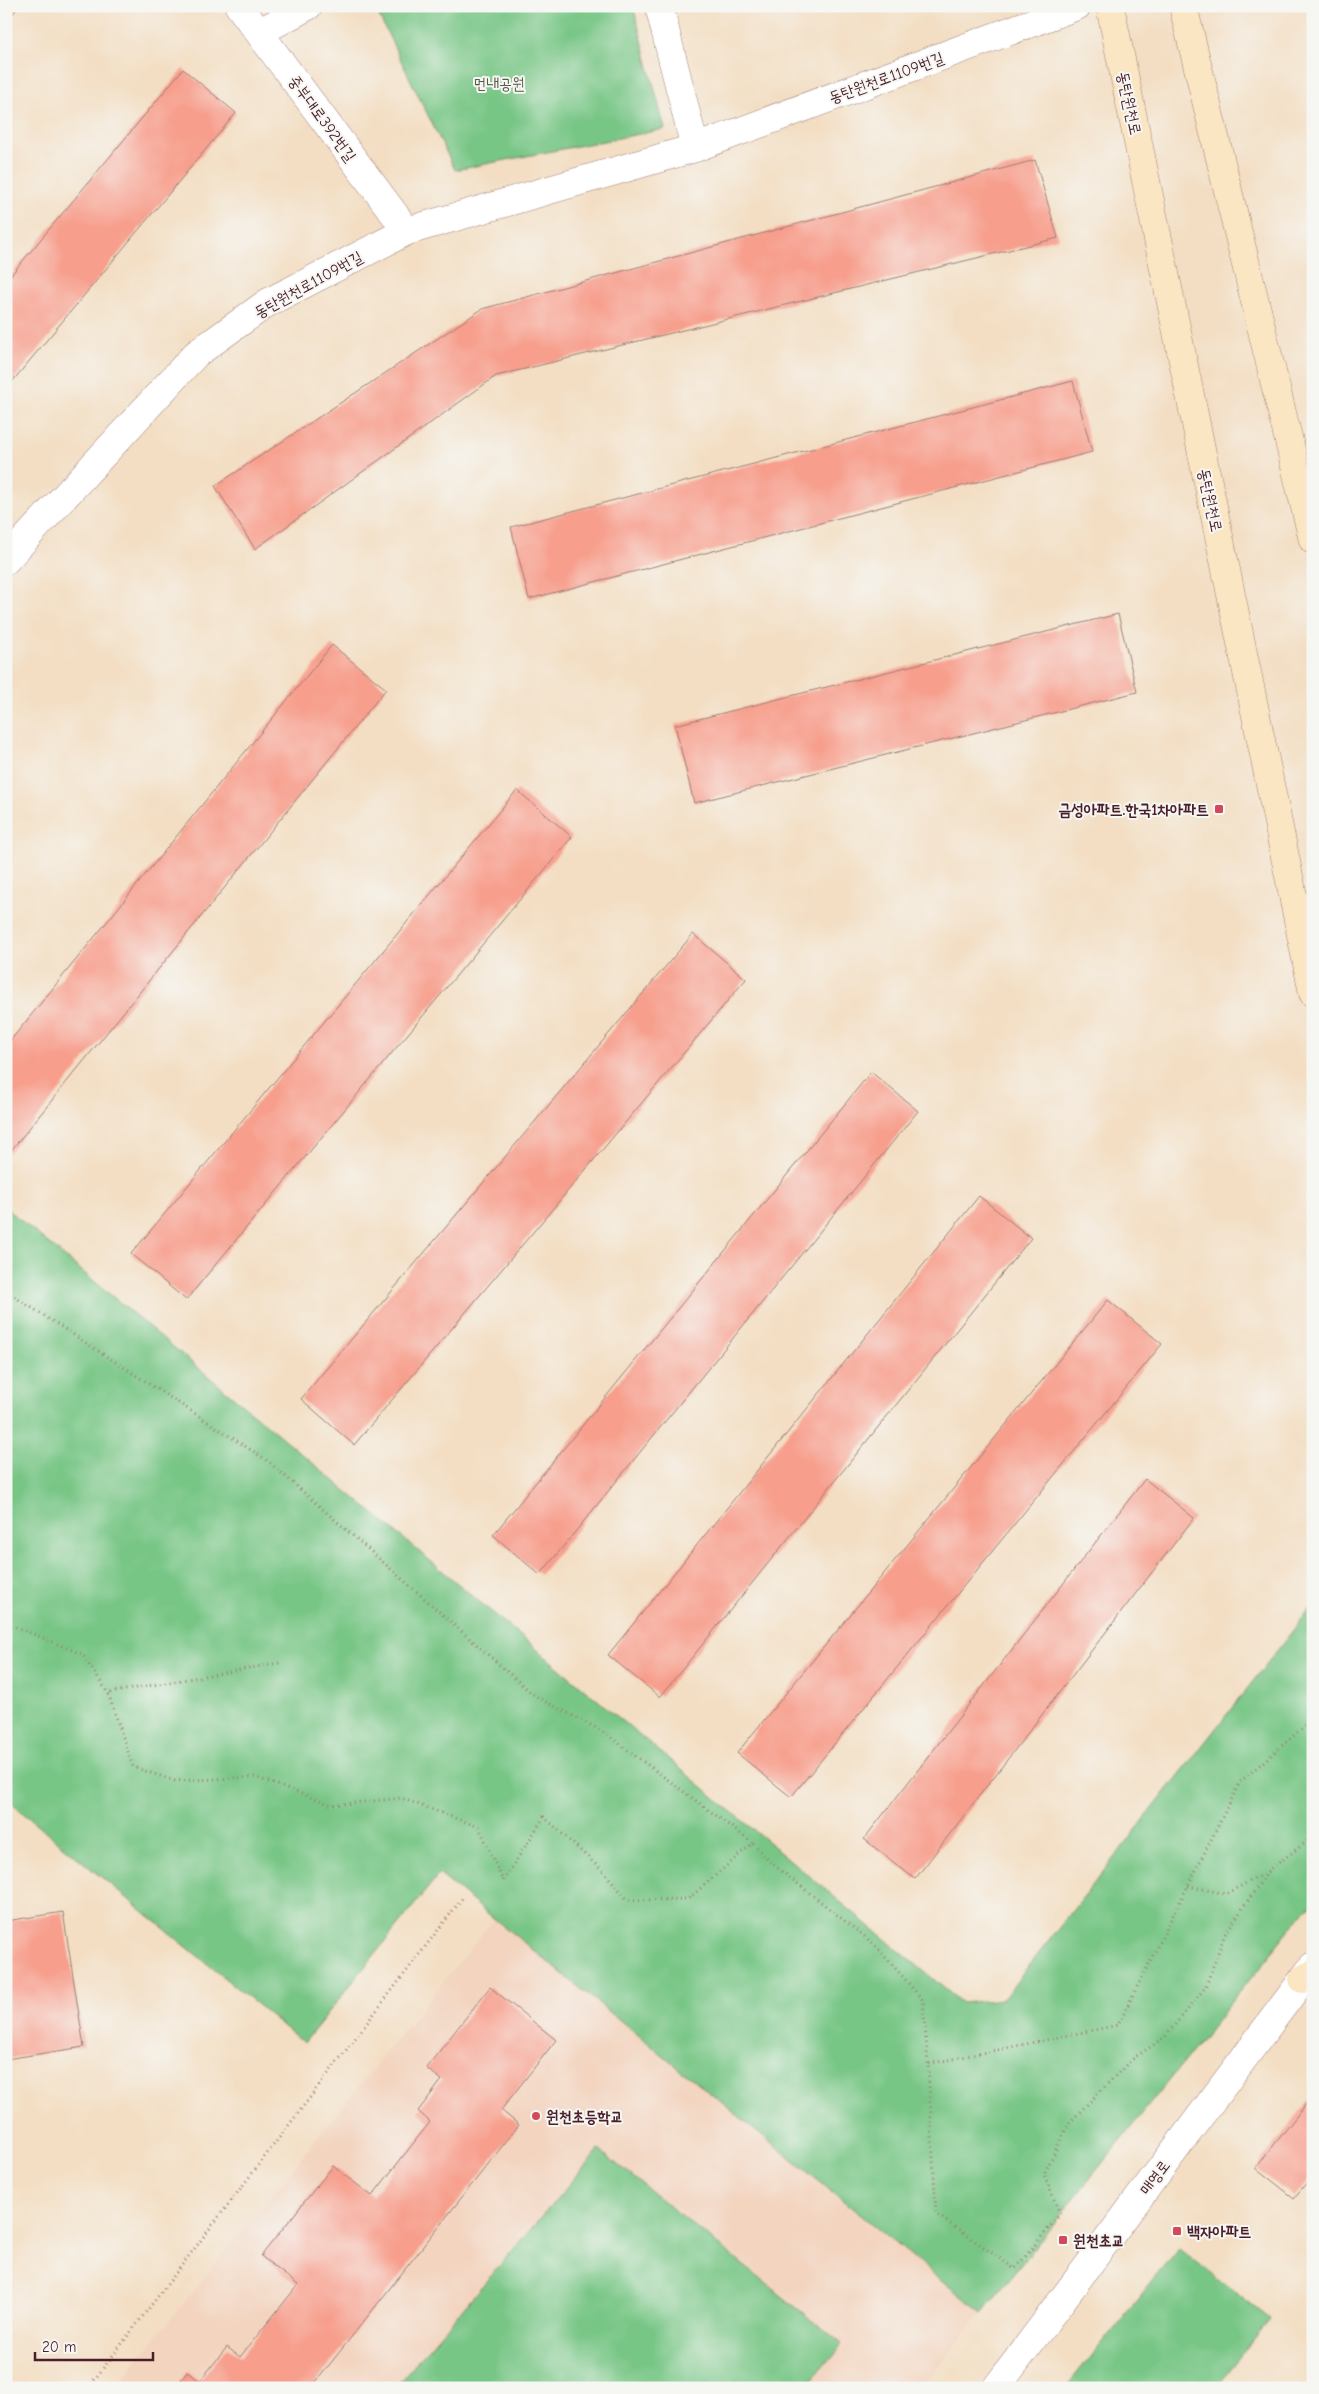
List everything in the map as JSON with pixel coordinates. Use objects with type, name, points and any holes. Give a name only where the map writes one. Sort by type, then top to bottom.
[{"type":"main road","name":"동탄원천로","points":[[1110,6],[1313,993]]},
{"type":"main road","points":[[1183,6],[1313,540]]},
{"type":"street","name":"중부대로392번길","points":[[239,6],[406,231]]},
{"type":"street","points":[[260,32],[308,6]]},
{"type":"street","points":[[659,6],[695,148]]},
{"type":"street","name":"동탄원천로1109번길","points":[[6,560],[196,354],[267,304],[406,231],[695,148],[1077,6]]},
{"type":"street","name":"매영로","points":[[996,2388],[1310,1973]]},
{"type":"path","points":[[1312,6],[1313,12]]},
{"type":"path","points":[[6,1291],[268,1461],[536,1696],[602,1730],[753,1843],[769,1861],[874,1944],[923,2000],[936,2214],[1015,2269],[1060,2214],[1044,2174],[1069,2123],[1131,2060],[1165,2037],[1205,1988],[1225,1934],[1269,1870]]},
{"type":"path","points":[[6,1622],[82,1654],[108,1693],[133,1767],[175,1781],[255,1777],[332,1805],[401,1798],[478,1827],[503,1881],[544,1817],[605,1873],[628,1900],[688,1898],[753,1843]]},
{"type":"path","points":[[108,1693],[279,1663]]},
{"type":"path","points":[[928,2064],[1118,2025],[1240,1782],[1313,1719]]},
{"type":"path","points":[[1188,1886],[1226,1894],[1269,1870],[1313,1837]]},
{"type":"path","points":[[88,2388],[464,1896]]},
{"type":"shaded area","name":"원천초등학교","points":[[494,1919],[982,2313],[921,2388],[115,2388]]},
{"type":"green space","name":"먼내공원","points":[[374,6],[633,6],[665,129],[455,170]]},
{"type":"green space","points":[[6,1208],[962,2003],[1003,1999],[1313,1605],[1313,1901],[982,2313],[439,1874],[304,2043],[6,1799]]},
{"type":"green space","points":[[599,2150],[842,2344],[805,2388],[394,2388]]},
{"type":"green space","points":[[1179,2248],[1270,2320],[1215,2388],[1066,2388]]},
{"type":"building","points":[[6,6],[19,6],[6,22]]},
{"type":"building","points":[[183,69],[236,113],[6,389],[6,281]]},
{"type":"building","points":[[1035,160],[1058,238],[496,376],[255,549],[215,486],[482,309]]},
{"type":"building","points":[[1073,381],[1092,452],[529,599],[511,527]]},
{"type":"building","points":[[1118,614],[1137,692],[694,803],[675,725]]},
{"type":"building","points":[[332,645],[386,689],[9,1153],[6,1151],[6,1046]]},
{"type":"building","points":[[517,790],[572,837],[186,1300],[131,1254]]},
{"type":"building","points":[[693,934],[746,979],[354,1445],[301,1399]]},
{"type":"building","points":[[871,1072],[918,1111],[540,1575],[493,1535]]},
{"type":"building","points":[[979,1196],[1031,1238],[660,1697],[608,1655]]},
{"type":"building","points":[[1108,1300],[1162,1344],[791,1797],[737,1753]]},
{"type":"building","points":[[1145,1479],[1194,1518],[915,1879],[864,1839]]},
{"type":"building","points":[[63,1912],[84,2047],[6,2059],[6,1921]]},
{"type":"building","points":[[490,1987],[556,2040],[501,2110],[519,2125],[311,2388],[175,2388],[187,2372],[200,2381],[227,2347],[240,2357],[298,2285],[261,2256],[333,2166],[372,2196],[430,2122],[418,2111],[442,2080],[426,2068]]},
{"type":"building","points":[[1313,2095],[1313,2175],[1294,2198],[1256,2168]]},
{"type":"place","name":"금성아파트.한국1차아파트","points":[[1219,809]]},
{"type":"place","name":"원천초등학교","points":[[536,2116]]},
{"type":"place","name":"백자아파트","points":[[1177,2231]]},
{"type":"place","name":"원천초교","points":[[1063,2240]]}]
